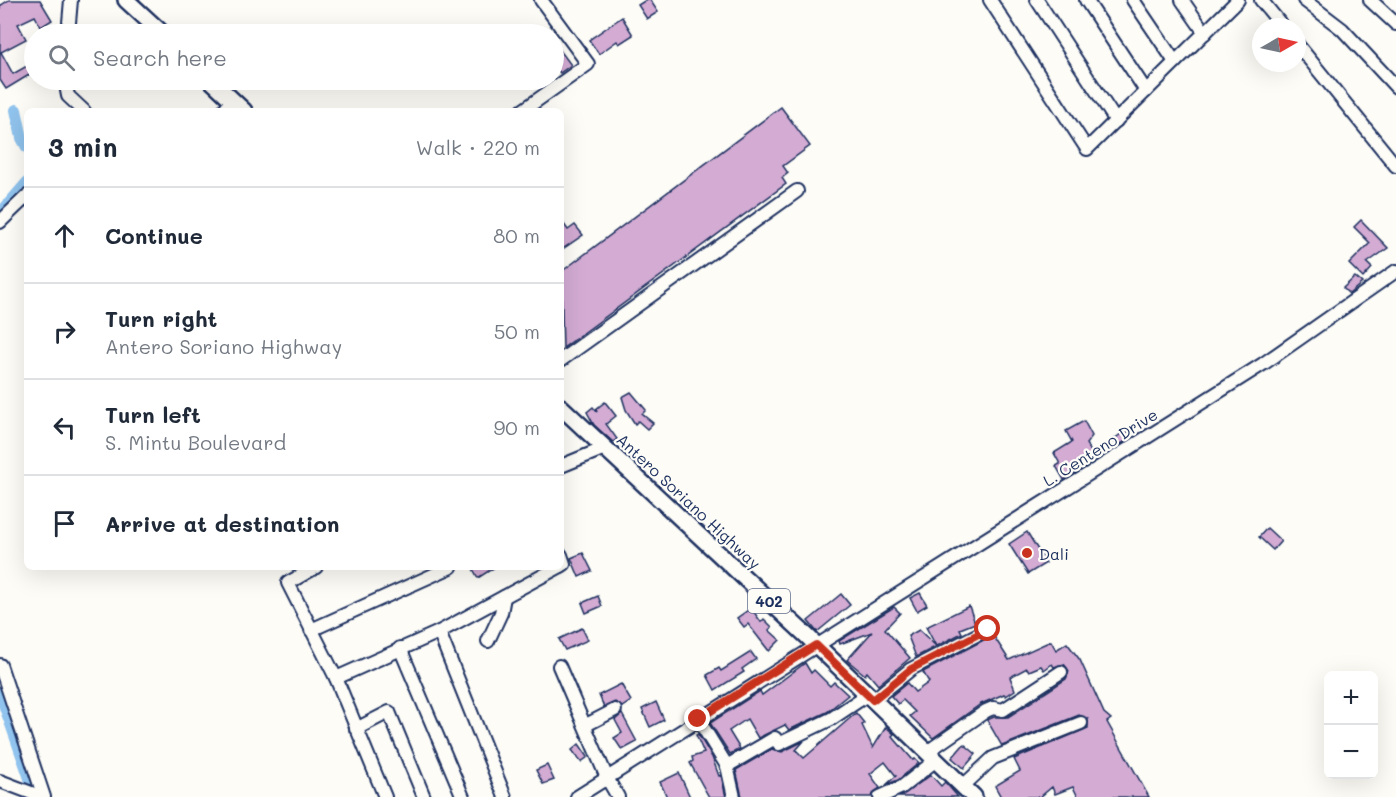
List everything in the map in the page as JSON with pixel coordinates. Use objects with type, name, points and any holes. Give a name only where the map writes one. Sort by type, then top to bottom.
[{"type":"main road","points":[[126,0],[147,24]]},
{"type":"main road","points":[[218,90],[228,105]]},
{"type":"main road","name":"Antero Soriano Highway","points":[[564,410],[816,645],[971,794]]},
{"type":"street","points":[[69,24],[71,0]]},
{"type":"street","points":[[541,0],[559,24]]},
{"type":"street","points":[[990,0],[1087,149],[1238,0]]},
{"type":"street","points":[[1037,0],[1116,121]]},
{"type":"street","points":[[1086,0],[1146,91]]},
{"type":"street","points":[[1133,0],[1175,62]]},
{"type":"street","points":[[1182,0],[1205,33]]},
{"type":"street","points":[[1261,0],[1276,18]]},
{"type":"street","points":[[1304,0],[1342,29],[1396,87]]},
{"type":"street","points":[[1370,0],[1396,24]]},
{"type":"street","points":[[564,31],[588,64],[564,81]]},
{"type":"street","points":[[1306,55],[1396,166]]},
{"type":"street","points":[[66,90],[68,96],[81,108]]},
{"type":"street","points":[[526,108],[551,90]]},
{"type":"street","points":[[564,357],[797,191]]},
{"type":"street","points":[[0,222],[24,198]]},
{"type":"street","name":"L. Centeno Drive","points":[[578,797],[698,719],[1263,364],[1396,271]]},
{"type":"street","points":[[564,465],[605,448]]},
{"type":"street","points":[[311,570],[288,583],[336,678],[386,797]]},
{"type":"street","points":[[311,630],[444,570]]},
{"type":"street","points":[[336,678],[440,632],[553,570]]},
{"type":"street","points":[[488,641],[501,613],[504,597]]},
{"type":"street","points":[[727,766],[776,738],[779,744],[831,719],[870,698],[911,669],[988,629]]},
{"type":"street","points":[[440,632],[505,797]]},
{"type":"street","points":[[400,648],[463,797]]},
{"type":"street","points":[[0,665],[43,797]]},
{"type":"street","points":[[559,666],[607,778],[618,797]]},
{"type":"street","points":[[880,797],[902,786],[931,756],[986,711],[993,708],[1003,710],[1061,672]]},
{"type":"street","points":[[586,725],[615,710]]},
{"type":"street","points":[[356,729],[389,712],[424,797]]},
{"type":"street","points":[[698,719],[723,763],[727,766],[734,797]]},
{"type":"street","points":[[971,794],[993,758],[1081,723]]},
{"type":"street","points":[[0,782],[43,797]]},
{"type":"building","points":[[9,0],[40,0],[52,20],[46,24],[39,24],[35,16],[18,24],[24,40],[1,52],[13,74],[24,68],[24,78],[6,89],[0,80],[0,6]]},
{"type":"building","points":[[650,0],[658,12],[647,19],[638,5]]},
{"type":"building","points":[[622,17],[633,35],[619,44],[617,41],[599,54],[589,40]]},
{"type":"building","points":[[564,56],[571,65],[564,70]]},
{"type":"building","points":[[781,107],[810,146],[783,166],[788,173],[782,178],[786,184],[564,347],[564,270]]},
{"type":"building","points":[[1361,220],[1388,248],[1367,263],[1372,268],[1363,278],[1349,264],[1370,243],[1354,227]]},
{"type":"building","points":[[564,224],[568,230],[575,225],[583,235],[564,248]]},
{"type":"building","points":[[1355,277],[1362,283],[1349,294],[1343,288]]},
{"type":"building","points":[[631,392],[646,410],[642,414],[653,423],[647,429],[638,421],[635,424],[626,410],[622,397]]},
{"type":"building","points":[[605,402],[616,416],[606,424],[617,439],[613,442],[594,425],[587,412],[593,407],[597,412],[596,409]]},
{"type":"building","points":[[1084,421],[1092,436],[1086,444],[1095,458],[1064,480],[1056,466],[1060,464],[1054,453],[1072,442],[1066,431]]},
{"type":"building","points":[[1126,430],[1132,437],[1118,446],[1113,440]]},
{"type":"building","points":[[1267,528],[1281,541],[1273,550],[1259,537]]},
{"type":"building","name":"Dali","points":[[1027,532],[1046,563],[1028,574],[1009,544]]},
{"type":"building","points":[[583,553],[592,571],[579,577],[571,558]]},
{"type":"building","points":[[474,570],[490,570],[478,578]]},
{"type":"building","points":[[920,593],[927,605],[917,611],[910,598]]},
{"type":"building","points":[[841,594],[850,605],[817,632],[808,621]]},
{"type":"building","points":[[598,596],[602,606],[586,613],[582,603]]},
{"type":"building","points":[[969,606],[975,623],[960,629],[962,633],[916,657],[908,636],[919,630],[936,646],[926,627]]},
{"type":"building","points":[[894,607],[900,613],[885,629],[910,658],[878,685],[867,672],[865,675],[847,660],[872,632],[840,644],[839,641]]},
{"type":"building","points":[[751,608],[761,622],[764,619],[772,627],[769,630],[780,640],[769,651],[748,624],[744,627],[737,618]]},
{"type":"building","points":[[582,628],[588,640],[565,650],[559,639]]},
{"type":"building","points":[[993,635],[1009,660],[1051,641],[1056,650],[1067,643],[1080,660],[1104,713],[1111,719],[1107,722],[1149,797],[1078,797],[1073,787],[1055,794],[1052,787],[1040,797],[1001,797],[995,786],[1020,771],[1014,759],[1088,728],[1088,719],[1079,715],[1002,746],[987,720],[994,717],[1008,717],[1066,679],[1069,671],[1064,664],[1054,667],[1052,664],[1044,670],[1041,666],[1029,671],[1027,668],[1010,677],[1015,690],[1006,696],[1004,694],[981,704],[933,738],[910,716],[915,712],[903,700],[898,704],[891,696],[907,683],[915,692],[929,682],[923,672]]},
{"type":"building","points":[[751,652],[756,659],[742,669],[744,672],[715,690],[707,675],[719,668],[721,671]]},
{"type":"building","points":[[805,663],[811,673],[814,670],[830,686],[834,682],[848,695],[827,712],[789,730],[785,725],[758,738],[747,719],[729,731],[740,749],[730,754],[710,723],[760,691],[762,695]]},
{"type":"building","points":[[621,684],[631,701],[622,707],[615,702],[604,707],[599,695]]},
{"type":"building","points":[[656,702],[664,720],[650,727],[642,709]]},
{"type":"building","points":[[856,713],[864,723],[862,725],[873,748],[886,727],[913,760],[919,763],[898,780],[886,785],[896,776],[885,762],[870,774],[880,788],[874,792],[872,797],[742,797],[736,770],[772,749],[782,752],[804,741],[796,750],[804,758]]},
{"type":"building","points":[[622,714],[637,742],[622,750],[614,738],[622,733],[615,720]]},
{"type":"building","points":[[698,734],[712,757],[719,776],[721,775],[726,797],[709,797],[690,763],[693,761],[692,757],[704,753],[696,735]]},
{"type":"building","points":[[579,744],[588,757],[581,762],[572,750]]},
{"type":"building","points":[[964,744],[976,754],[964,768],[952,758]]},
{"type":"building","points":[[547,765],[554,780],[543,784],[536,770]]},
{"type":"building","points":[[679,773],[690,797],[667,797],[660,782]]},
{"type":"building","points":[[931,775],[941,786],[945,782],[958,797],[900,797]]},
{"type":"waterway","points":[[16,110],[24,142]]},
{"type":"waterway","points":[[0,214],[24,186]]},
{"type":"waterway","points":[[0,693],[32,784]]},
{"type":"place","name":"Dali","points":[[1027,553]]},
{"type":"route","points":[[698,719],[816,645],[873,700],[911,669],[988,629]]}]
